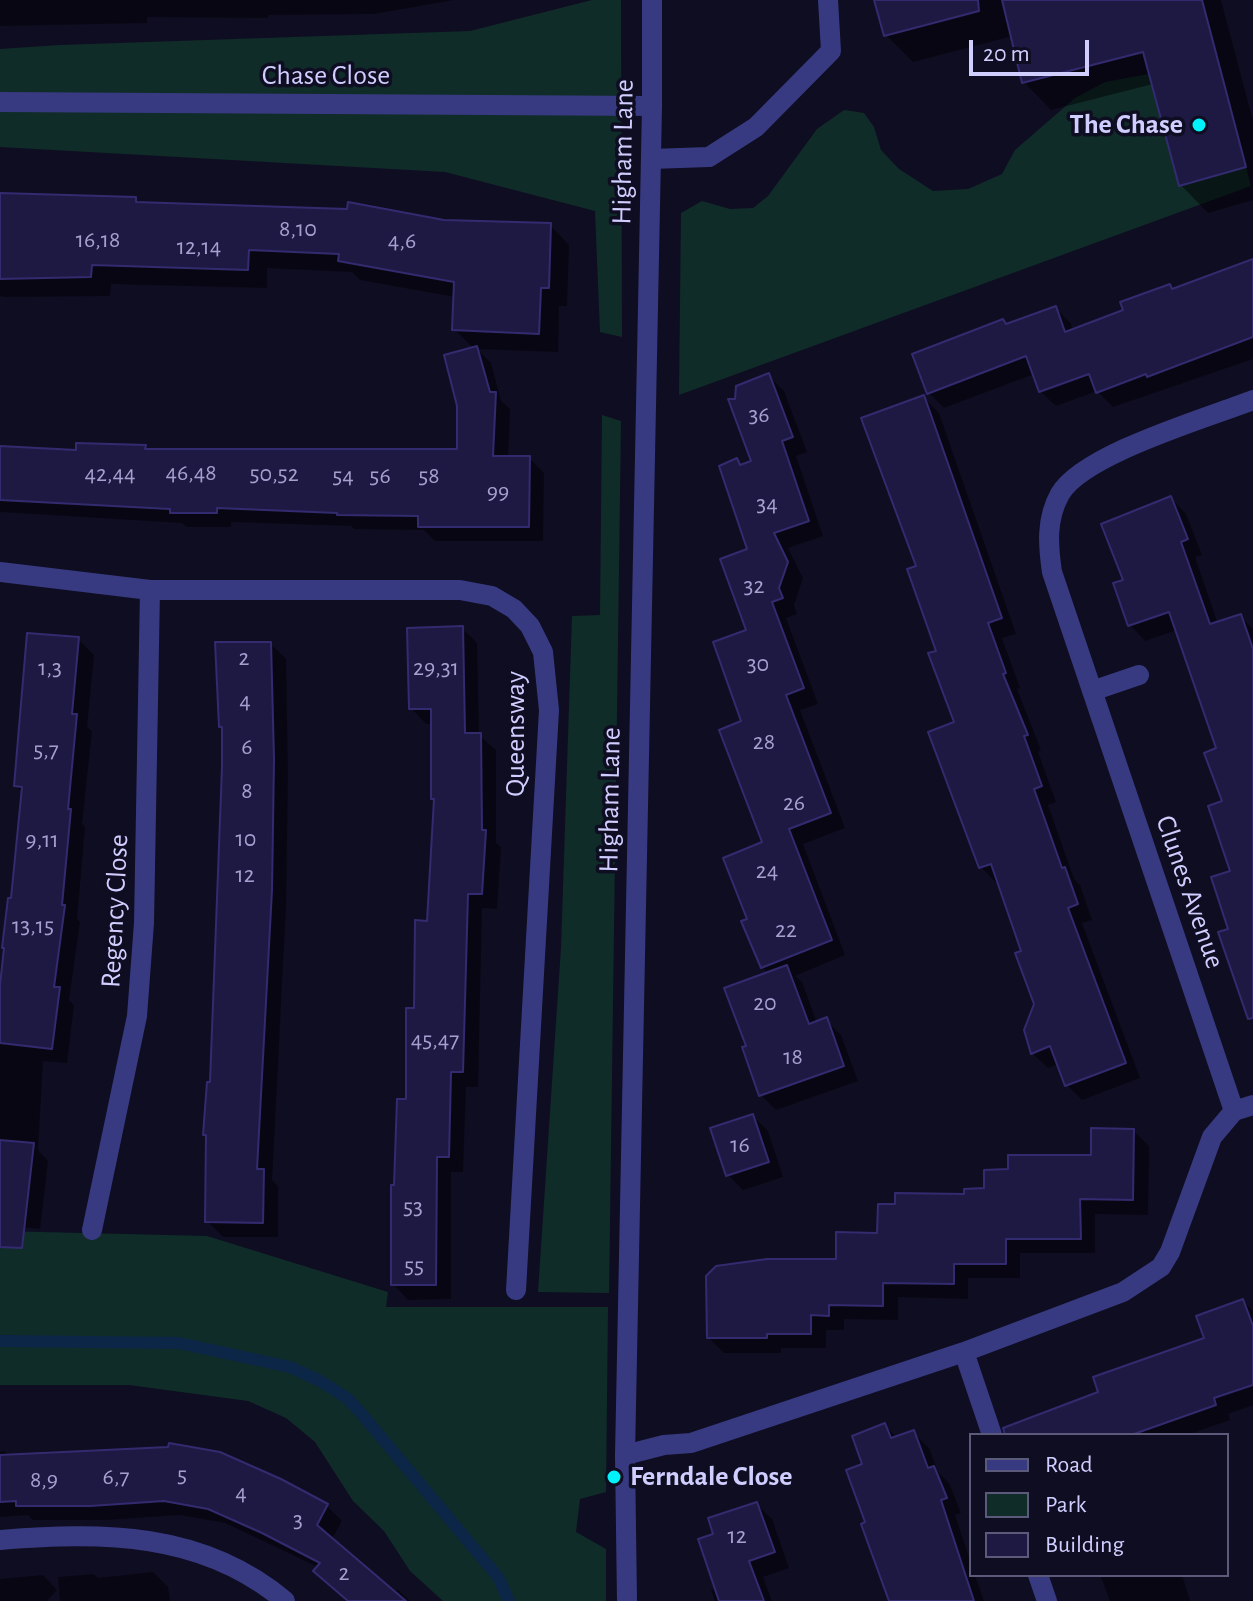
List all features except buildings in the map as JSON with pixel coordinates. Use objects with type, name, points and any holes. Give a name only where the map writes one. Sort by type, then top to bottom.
[{"type":"street","name":"Higham Lane","points":[[627,1601],[625,1455],[652,0]]},
{"type":"street","points":[[651,159],[709,157],[756,127],[831,51],[828,0]]},
{"type":"street","name":"Chase Close","points":[[0,102],[652,106]]},
{"type":"street","name":"Clunes Avenue","points":[[1244,1108],[1092,691],[1052,572],[1048,548],[1050,520],[1061,493],[1081,472],[1107,456],[1253,400]]},
{"type":"street","name":"Queensway","points":[[0,572],[150,590],[460,590],[492,596],[514,609],[530,626],[543,652],[549,710],[516,1290]]},
{"type":"street","name":"Regency Close","points":[[92,1230],[137,1016],[146,881],[150,590]]},
{"type":"street","points":[[1092,691],[1139,675]]},
{"type":"street","points":[[625,1455],[664,1445],[691,1443],[964,1352],[1123,1292],[1161,1267],[1170,1252],[1212,1137],[1244,1108]]},
{"type":"street","points":[[964,1352],[991,1433]]},
{"type":"street","points":[[0,1540],[111,1536],[170,1543],[223,1562],[285,1601]]},
{"type":"street","points":[[1039,1577],[1047,1601]]},
{"type":"green space","points":[[592,0],[621,0],[622,337],[600,332],[595,211],[445,172],[0,147],[0,49],[470,31]]},
{"type":"green space","points":[[1149,74],[1179,186],[1246,167],[1251,186],[679,395],[681,213],[702,201],[730,209],[753,208],[768,196],[817,129],[844,110],[864,113],[874,127],[881,150],[899,169],[933,191],[968,189],[1002,174],[1015,150],[1075,98],[1105,82]]},
{"type":"green space","points":[[602,415],[621,421],[609,1293],[538,1292],[561,948],[572,616],[600,615]]},
{"type":"green space","points":[[0,1231],[207,1236],[388,1292],[386,1307],[608,1307],[606,1492],[580,1499],[576,1532],[606,1549],[606,1601],[443,1601],[410,1571],[384,1531],[353,1501],[315,1442],[286,1418],[248,1401],[129,1385],[0,1385]]},
{"type":"waterway","points":[[0,1341],[179,1343],[290,1367],[320,1381],[347,1398],[360,1412],[498,1577],[509,1601]]},
{"type":"place","name":"The Chase","points":[[1199,125]]},
{"type":"place","name":"Ferndale Close","points":[[614,1477]]}]
